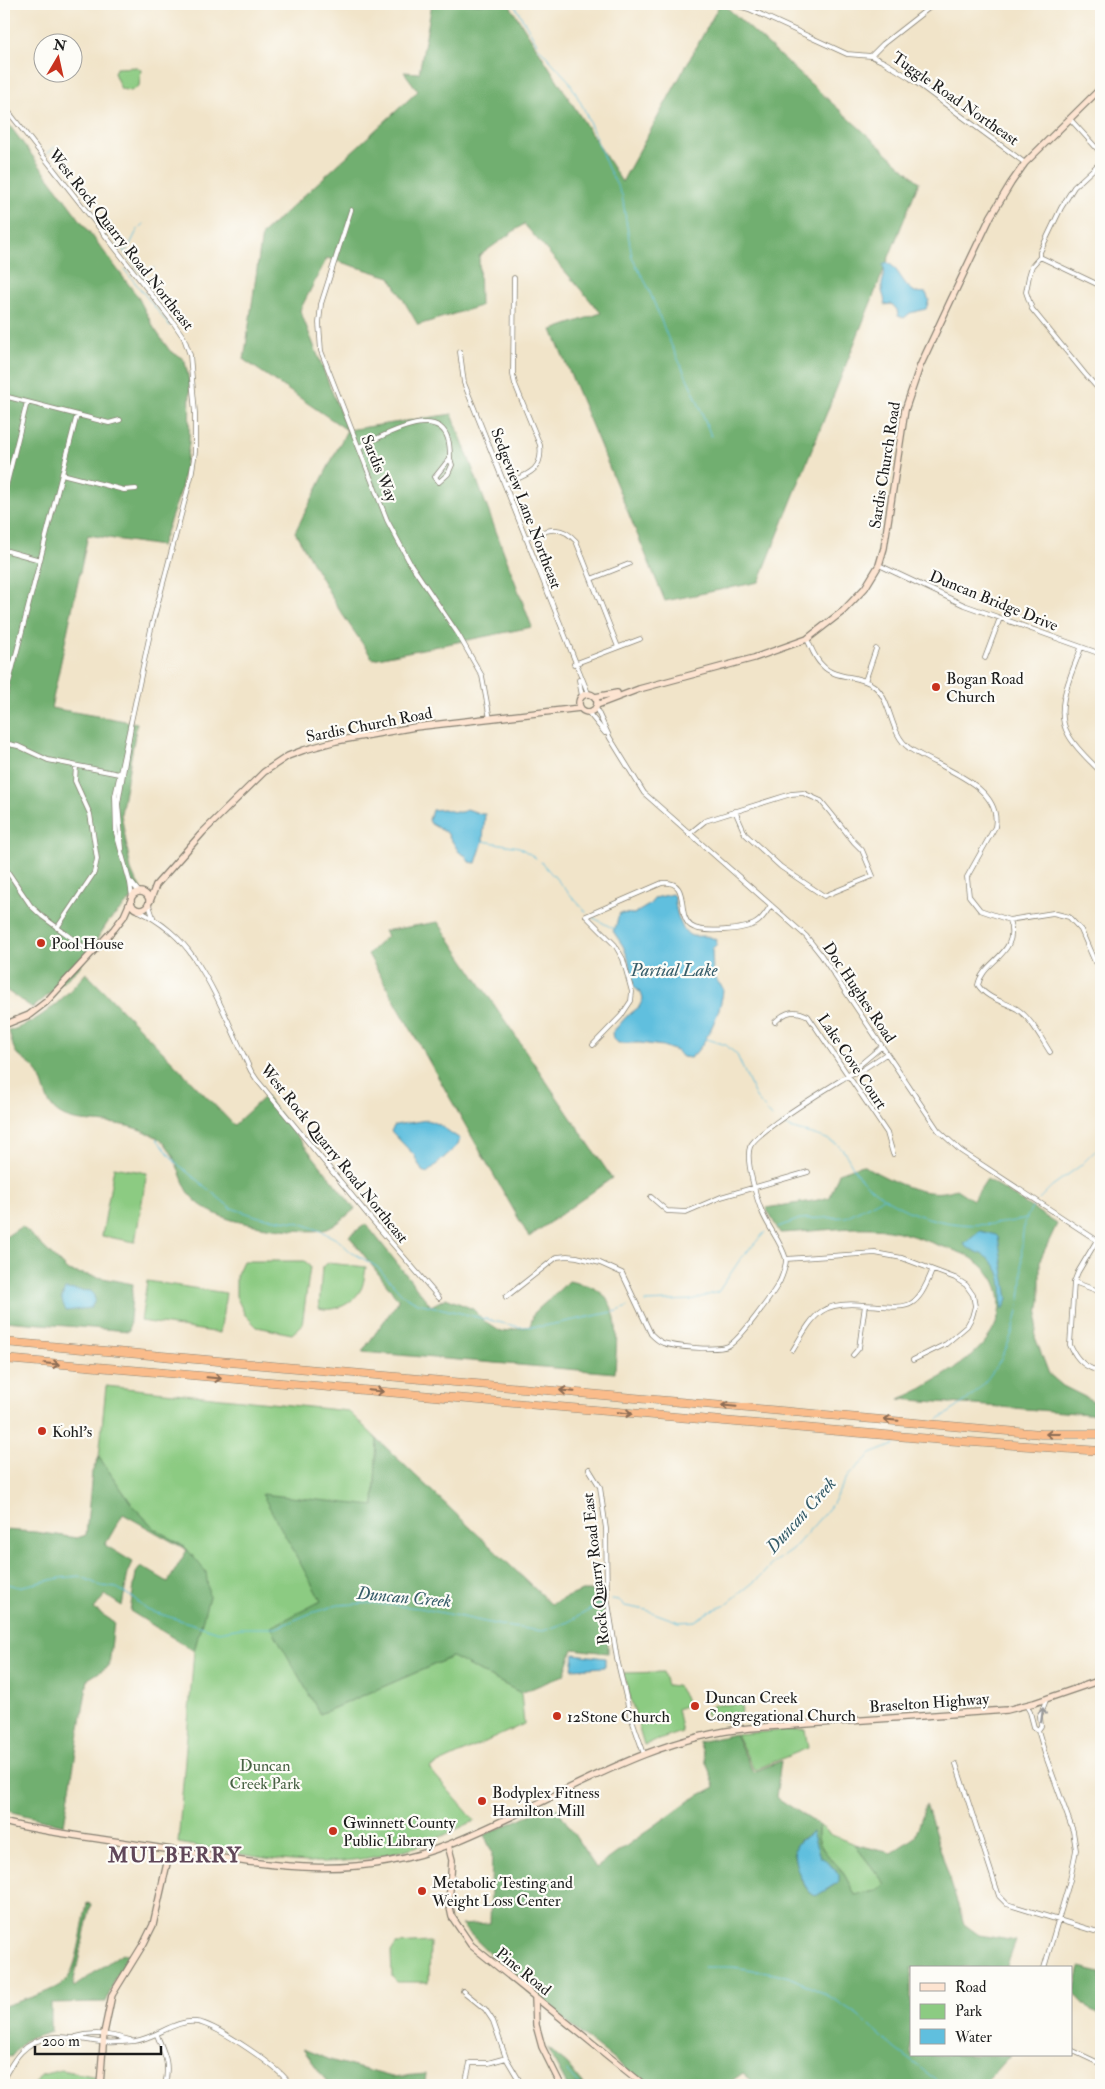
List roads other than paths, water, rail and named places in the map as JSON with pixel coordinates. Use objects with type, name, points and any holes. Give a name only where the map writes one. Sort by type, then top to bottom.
[{"type":"highway","points":[[4,1342],[1040,1434],[1101,1434]]},
{"type":"highway","points":[[4,1359],[943,1440],[1101,1451]]},
{"type":"street","name":"Tuggle Road Northeast","points":[[731,4],[749,9],[847,54],[871,56],[884,62],[910,78],[1024,164]]},
{"type":"street","points":[[871,56],[883,44],[934,4]]},
{"type":"street","name":"Sardis Church Road","points":[[595,697],[639,689],[754,658],[807,638],[843,611],[860,594],[879,565],[884,548],[908,398],[920,366],[991,216],[1024,164],[1071,120],[1101,88]]},
{"type":"street","name":"West Rock Quarry Road Northeast","points":[[4,106],[173,322],[186,342],[190,355],[194,413],[193,468],[153,620],[131,720],[114,814],[117,839],[128,878],[131,898]]},
{"type":"street","points":[[1071,120],[1101,153]]},
{"type":"street","points":[[1101,162],[1074,187],[1065,201],[1040,252],[1040,256],[1032,266],[1026,292],[1032,309],[1101,392]]},
{"type":"street","name":"Sardis Way","points":[[350,210],[321,304],[319,323],[321,351],[387,520],[410,563],[476,663],[482,676],[490,719]]},
{"type":"street","points":[[1040,256],[1101,286]]},
{"type":"street","points":[[505,484],[531,473],[542,455],[540,445],[513,375],[514,278]]},
{"type":"street","name":"Sedgeview Lane Northeast","points":[[460,352],[464,384],[505,484],[577,671],[582,700]]},
{"type":"street","points":[[4,396],[109,423],[120,420]]},
{"type":"street","points":[[4,495],[27,402]]},
{"type":"street","points":[[4,702],[77,415]]},
{"type":"street","points":[[359,447],[411,424],[425,421],[438,425],[448,438],[452,465],[448,474],[439,482],[435,477],[450,458]]},
{"type":"street","points":[[62,474],[124,490],[136,489]]},
{"type":"street","points":[[525,538],[554,529],[569,534],[576,541],[618,647]]},
{"type":"street","points":[[4,550],[40,560]]},
{"type":"street","points":[[591,579],[628,564]]},
{"type":"street","name":"Duncan Bridge Drive","points":[[879,565],[964,605],[1101,654]]},
{"type":"street","points":[[985,658],[1000,618]]},
{"type":"street","points":[[807,638],[821,665],[833,673],[865,681],[875,686],[883,699],[901,741],[924,757],[972,784],[989,797],[997,818],[995,827],[969,872],[969,896],[980,910],[1009,920],[1053,914],[1069,916],[1081,930],[1094,960],[1101,967]]},
{"type":"street","points":[[574,664],[640,639]]},
{"type":"street","points":[[1081,648],[1064,699],[1064,723],[1068,735],[1101,772]]},
{"type":"street","points":[[865,681],[876,649]]},
{"type":"street","points":[[4,662],[13,665]]},
{"type":"street","name":"Sardis Church Road","points":[[588,712],[597,706],[639,689]]},
{"type":"street","points":[[588,712],[582,700],[595,697],[597,706]]},
{"type":"street","name":"Sardis Church Road","points":[[149,903],[156,885],[203,832],[264,772],[288,756],[304,750],[362,736],[415,727],[552,710],[582,700]]},
{"type":"street","name":"Doc Hughes Road","points":[[597,706],[610,738]]},
{"type":"street","name":"Doc Hughes Road","points":[[588,712],[610,738],[644,793],[806,936],[821,955],[938,1130],[960,1151],[1099,1241]]},
{"type":"street","points":[[4,743],[18,746],[48,760],[121,775]]},
{"type":"street","points":[[57,928],[94,873],[97,859],[90,814],[75,781],[76,766]]},
{"type":"street","points":[[689,834],[705,821],[735,811],[791,794],[803,793],[820,801],[862,850],[873,876],[824,896],[809,884],[781,867],[744,834],[735,811]]},
{"type":"street","points":[[4,866],[31,906],[57,928],[92,953]]},
{"type":"street","name":"West Rock Quarry Road Northeast","points":[[128,878],[141,892]]},
{"type":"street","points":[[593,1045],[621,1016],[631,1001],[632,992],[624,959],[615,944],[586,916],[668,882],[674,884],[680,891],[686,920],[691,926],[702,929],[730,930],[744,928],[756,923],[771,905]]},
{"type":"street","name":"Sardis Church Road","points":[[141,892],[156,885]]},
{"type":"street","points":[[4,1025],[29,1015],[46,1002],[124,916],[131,898],[141,892],[148,896],[149,903],[145,909],[124,916]]},
{"type":"street","points":[[131,898],[132,906],[138,911]]},
{"type":"street","name":"West Rock Quarry Road Northeast","points":[[149,903],[154,919]]},
{"type":"street","name":"West Rock Quarry Road Northeast","points":[[138,911],[154,919],[194,957],[257,1080],[439,1298]]},
{"type":"street","points":[[1009,920],[1010,942],[1004,953],[979,978],[978,985],[985,994],[1017,1009],[1028,1019],[1050,1052]]},
{"type":"street","name":"Lake Cove Court","points":[[775,1022],[788,1012],[800,1012],[808,1016],[887,1134],[893,1154]]},
{"type":"street","points":[[506,1297],[558,1257],[577,1257],[600,1263],[622,1273],[647,1328],[656,1339],[673,1345],[720,1349],[729,1346],[738,1339],[774,1291],[781,1279],[786,1258],[782,1245],[763,1213],[756,1188],[748,1154],[755,1139],[764,1131],[849,1075],[881,1047]]},
{"type":"street","points":[[849,1075],[862,1070],[886,1054]]},
{"type":"street","points":[[652,1197],[667,1211],[686,1212],[708,1201],[808,1172]]},
{"type":"street","points":[[1099,1241],[1078,1272],[1074,1282],[1070,1345],[1073,1353],[1088,1368],[1101,1371]]},
{"type":"street","points":[[786,1258],[875,1253],[902,1258],[966,1284],[974,1295],[975,1306],[967,1326],[946,1344],[913,1360]]},
{"type":"street","points":[[792,1350],[818,1313],[831,1306],[844,1303],[902,1307],[914,1302],[924,1291],[932,1271]]},
{"type":"street","points":[[1074,1282],[1101,1292]]},
{"type":"street","points":[[853,1355],[859,1348],[865,1305]]},
{"type":"street","name":"Rock Quarry Road East","points":[[589,1469],[600,1487],[606,1529],[607,1596],[617,1659],[630,1714],[644,1754]]},
{"type":"street","name":"Braselton Highway","points":[[4,1822],[170,1850],[274,1865],[313,1869],[372,1866],[401,1860],[448,1845],[644,1754],[691,1738],[727,1730],[1007,1710],[1101,1680]]},
{"type":"street","points":[[1038,1730],[1041,1726],[1040,1716],[1046,1699]]},
{"type":"street","points":[[1026,1705],[1034,1727],[1038,1730],[1073,1831],[1076,1850],[1045,1966]]},
{"type":"street","points":[[956,1764],[999,1896],[1007,1904],[1101,1933]]},
{"type":"street","name":"Pine Road","points":[[448,1845],[452,1860],[449,1903],[452,1917],[471,1945],[644,2085]]},
{"type":"street","points":[[100,2085],[104,2033],[112,1994],[153,1926],[170,1850]]},
{"type":"street","points":[[463,1991],[485,2009],[493,2021],[506,2058],[522,2085]]},
{"type":"street","points":[[535,1998],[536,2025],[542,2047],[561,2085]]},
{"type":"street","points":[[4,2077],[23,2050],[47,2038],[76,2037],[103,2043],[137,2041],[194,2021],[206,2023],[281,2073],[290,2085]]},
{"type":"street","points":[[76,2037],[86,2034],[104,2033],[137,2041]]},
{"type":"street","points":[[157,2035],[168,2060],[165,2085]]},
{"type":"street","points":[[1072,2050],[1101,2064]]},
{"type":"street","points":[[465,2085],[470,2063],[488,2063],[506,2058]]},
{"type":"water","points":[[887,262],[895,268],[911,289],[915,292],[926,293],[929,300],[926,309],[910,313],[904,318],[898,316],[897,310],[892,304],[884,305],[885,300],[882,289],[883,265]]},
{"type":"water","points":[[443,809],[459,812],[467,809],[485,814],[483,841],[476,863],[469,862],[466,856],[459,852],[447,833],[431,824],[429,820],[432,810]]},
{"type":"water","name":"Partial Lake","points":[[672,894],[675,897],[679,919],[688,934],[692,936],[707,936],[716,940],[717,944],[712,949],[713,976],[723,988],[720,1005],[712,1026],[702,1045],[690,1058],[683,1057],[676,1051],[663,1046],[618,1043],[613,1038],[612,1033],[626,1017],[639,1007],[643,999],[641,993],[634,987],[628,958],[613,931],[619,915],[620,913],[634,914],[649,905],[655,898]]},
{"type":"water","points":[[427,1120],[438,1124],[460,1139],[458,1145],[427,1173],[422,1171],[414,1155],[391,1131],[395,1125]]},
{"type":"water","points":[[980,1231],[998,1237],[1008,1299],[1003,1310],[1001,1278],[995,1265],[964,1244]]},
{"type":"water","points":[[65,1289],[91,1291],[95,1300],[91,1308],[66,1311],[61,1299]]},
{"type":"water","points":[[574,1654],[605,1658],[605,1667],[572,1669]]},
{"type":"water","points":[[812,1832],[820,1857],[826,1860],[839,1875],[837,1883],[816,1896],[803,1883],[794,1854],[802,1839]]},
{"type":"waterway","points":[[514,4],[540,49],[569,81],[584,109],[608,168],[622,195],[632,258],[647,285],[711,436]]},
{"type":"waterway","points":[[48,153],[55,147]]},
{"type":"waterway","points":[[88,206],[173,314]]},
{"type":"waterway","points":[[105,225],[111,223]]},
{"type":"waterway","points":[[125,252],[143,224]]},
{"type":"waterway","points":[[143,275],[154,268]]},
{"type":"waterway","points":[[125,270],[170,326]]},
{"type":"waterway","points":[[483,841],[519,847],[536,858]]},
{"type":"waterway","points":[[541,862],[586,912]]},
{"type":"waterway","points":[[592,917],[614,929]]},
{"type":"waterway","points":[[704,1038],[726,1045],[737,1055],[756,1098],[772,1117]]},
{"type":"waterway","points":[[781,1124],[835,1143],[843,1151],[862,1180],[898,1206],[918,1215],[939,1221],[982,1225],[1026,1218]]},
{"type":"waterway","points":[[157,1139],[175,1162],[231,1208],[259,1217],[297,1222],[321,1231],[338,1240],[350,1251],[377,1267],[403,1295],[418,1303],[519,1327],[544,1326],[618,1311],[627,1307]]},
{"type":"waterway","name":"Duncan Creek","points":[[1039,1199],[1052,1186],[1080,1166],[1101,1145]]},
{"type":"waterway","points":[[778,1227],[800,1219],[846,1217],[883,1198]]},
{"type":"waterway","name":"Duncan Creek","points":[[938,1419],[958,1407],[988,1378],[1009,1342],[1020,1300],[1023,1230],[1028,1215],[1035,1204]]},
{"type":"waterway","points":[[645,1302],[691,1300],[718,1292],[739,1261],[765,1232]]},
{"type":"waterway","name":"Duncan Creek","points":[[612,1599],[619,1600],[625,1606],[646,1610],[679,1622],[695,1621],[710,1611],[724,1606],[760,1577],[771,1565],[792,1550],[830,1507],[848,1476],[871,1454],[896,1444]]},
{"type":"waterway","name":"Duncan Creek","points":[[4,1583],[18,1587],[60,1578],[80,1576],[101,1586],[117,1588],[135,1599],[147,1610],[219,1632],[241,1628],[276,1628],[311,1613],[338,1605],[369,1603],[420,1608],[504,1626],[543,1631],[568,1622],[602,1603]]},
{"type":"waterway","points":[[704,1967],[733,1967],[774,1973],[789,1977],[811,1987],[858,2015],[895,2049],[943,2085]]},
{"type":"waterway","points":[[567,2071],[580,2085]]},
{"type":"place","name":"Bogan Road Church","points":[[936,687]]},
{"type":"place","name":"Pool House","points":[[41,943]]},
{"type":"place","name":"Kohl's","points":[[42,1431]]},
{"type":"place","name":"Duncan Creek Congregational Church","points":[[695,1706]]},
{"type":"place","name":"12Stone Church","points":[[557,1716]]},
{"type":"place","name":"Bodyplex Fitness Hamilton Mill","points":[[482,1801]]},
{"type":"place","name":"Gwinnett County Public Library","points":[[333,1831]]},
{"type":"place","name":"Metabolic Testing and Weight Loss Center","points":[[422,1891]]},
{"type":"district","name":"MULBERRY","points":[[175,1855]]},
{"type":"park label","name":"Duncan Creek Park","points":[[265,1774]]}]
